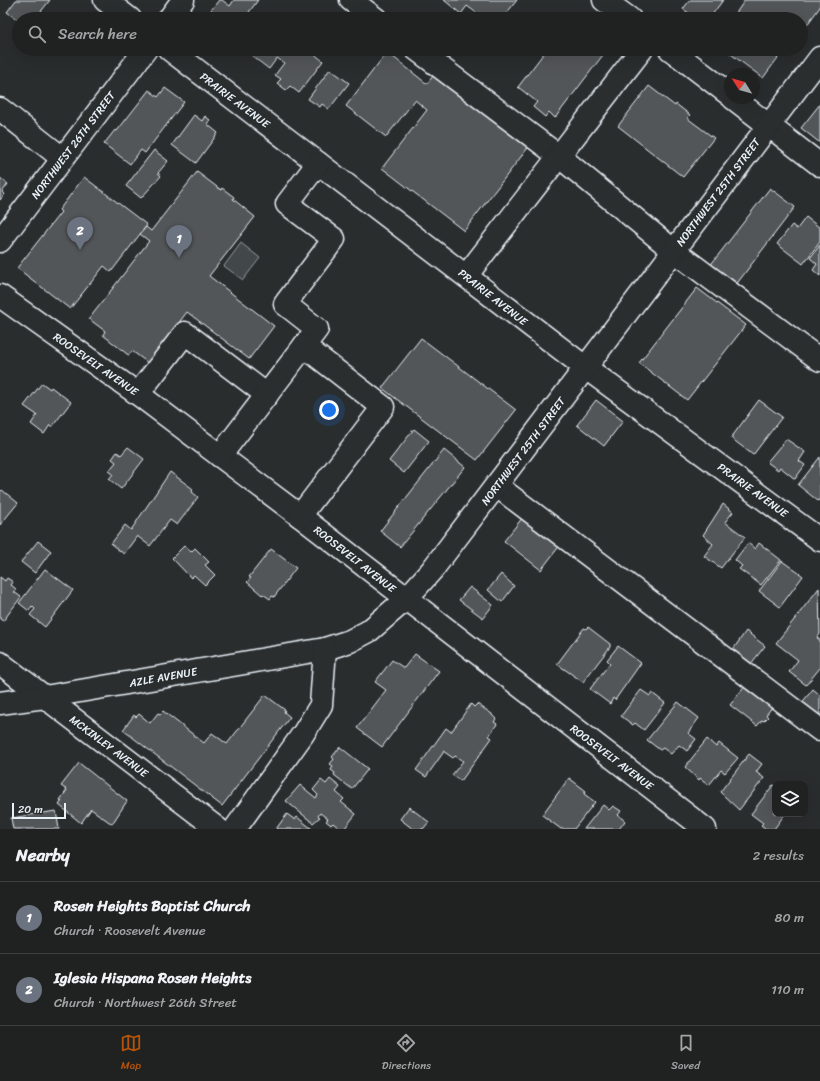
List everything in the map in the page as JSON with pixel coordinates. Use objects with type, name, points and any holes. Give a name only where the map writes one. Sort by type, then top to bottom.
[{"type":"street","points":[[105,0],[121,12]]},
{"type":"street","points":[[174,12],[183,0]]},
{"type":"street","points":[[351,0],[367,12]]},
{"type":"street","points":[[604,0],[620,12]]},
{"type":"street","name":"NORTHWEST 26TH STREET","points":[[0,241],[141,56]]},
{"type":"street","name":"PRAIRIE AVENUE","points":[[178,56],[586,368],[820,540]]},
{"type":"street","points":[[425,56],[560,157],[674,251],[820,360]]},
{"type":"street","points":[[466,276],[560,157],[637,56]]},
{"type":"street","points":[[679,56],[724,90]]},
{"type":"street","name":"NORTHWEST 25TH STREET","points":[[325,649],[350,641],[369,631],[406,600],[432,570],[820,58]]},
{"type":"street","points":[[741,104],[820,165]]},
{"type":"street","points":[[0,110],[62,158]]},
{"type":"street","points":[[220,456],[317,329],[285,304],[334,239],[287,204],[318,163]]},
{"type":"street","name":"ROOSEVELT AVENUE","points":[[0,296],[138,394],[300,516],[406,600],[705,829]]},
{"type":"street","points":[[138,394],[185,333],[267,395]]},
{"type":"street","points":[[300,516],[383,407],[304,346]]},
{"type":"street","points":[[497,486],[820,730]]},
{"type":"street","points":[[235,829],[303,734],[321,705],[325,649]]},
{"type":"street","name":"AZLE AVENUE","points":[[0,703],[45,697],[325,649]]},
{"type":"street","name":"MCKINLEY AVENUE","points":[[0,663],[218,829]]},
{"type":"shaded area","points":[[241,243],[260,258],[243,280],[224,266]]},
{"type":"building","points":[[16,0],[50,0],[41,12],[12,12],[12,16],[7,12]]},
{"type":"building","points":[[219,0],[222,0],[230,6],[234,0],[258,0],[249,12],[210,12]]},
{"type":"building","points":[[444,0],[517,0],[508,12],[475,12],[467,6],[462,12],[459,12]]},
{"type":"building","points":[[690,0],[723,0],[714,12],[687,12],[683,9]]},
{"type":"building","points":[[745,0],[820,0],[820,7],[808,23],[808,12],[737,12]]},
{"type":"building","points":[[252,56],[317,56],[323,61],[299,93],[290,86],[286,90],[277,83],[281,79],[275,75],[284,63],[277,58],[269,69]]},
{"type":"building","points":[[384,56],[392,56],[427,84],[436,72],[530,145],[464,231],[382,168],[427,110],[415,100],[386,137],[346,106]]},
{"type":"building","points":[[542,56],[602,56],[555,118],[549,112],[545,117],[533,107],[537,102],[518,87]]},
{"type":"building","points":[[733,56],[779,56],[763,78],[760,76],[760,68],[750,68]]},
{"type":"building","points":[[330,69],[349,83],[329,109],[322,104],[320,107],[308,99]]},
{"type":"building","points":[[649,86],[675,106],[676,104],[690,115],[687,118],[714,138],[683,177],[618,126]]},
{"type":"building","points":[[165,88],[184,102],[145,153],[141,150],[130,164],[104,144],[115,130],[117,131],[149,90],[158,97]]},
{"type":"building","points":[[820,104],[820,143],[801,128]]},
{"type":"building","points":[[194,115],[202,121],[205,116],[210,120],[207,124],[218,133],[196,163],[172,145]]},
{"type":"building","points":[[154,150],[168,161],[158,173],[161,176],[141,198],[126,186]]},
{"type":"building","points":[[197,172],[221,190],[222,188],[234,197],[233,199],[255,217],[209,276],[274,326],[249,359],[187,312],[148,363],[132,351],[129,355],[127,354],[103,335],[105,331],[89,319],[149,241],[140,234],[146,227],[151,231]]},
{"type":"building","points":[[84,177],[147,225],[111,272],[104,266],[70,309],[17,268],[61,212],[59,210]]},
{"type":"building","points":[[0,178],[8,184],[2,192],[5,194],[0,200]]},
{"type":"building","points":[[770,188],[795,207],[735,286],[709,267]]},
{"type":"building","points":[[806,217],[820,228],[820,242],[803,264],[777,244],[792,225],[797,229]]},
{"type":"building","points":[[820,245],[820,276],[813,270],[817,264],[810,258]]},
{"type":"building","points":[[697,288],[746,325],[687,400],[639,363]]},
{"type":"building","points":[[421,338],[516,410],[477,460],[382,388]]},
{"type":"building","points":[[42,383],[50,389],[51,387],[71,402],[52,427],[50,425],[44,434],[31,424],[37,415],[24,406]]},
{"type":"building","points":[[596,400],[623,421],[604,446],[577,425]]},
{"type":"building","points":[[759,400],[782,417],[753,455],[731,438]]},
{"type":"building","points":[[414,429],[429,441],[404,473],[389,461]]},
{"type":"building","points":[[786,439],[805,452],[799,461],[805,465],[795,479],[780,467],[778,470],[767,462]]},
{"type":"building","points":[[128,447],[144,459],[121,489],[109,479],[113,474],[109,471],[116,462],[112,459],[117,452],[121,455]]},
{"type":"building","points":[[444,450],[465,467],[400,547],[380,531]]},
{"type":"building","points":[[820,457],[820,498],[818,501],[798,485]]},
{"type":"building","points":[[170,472],[193,489],[192,492],[198,497],[177,525],[170,520],[150,546],[137,536],[124,554],[111,544],[125,525],[131,530]]},
{"type":"building","points":[[2,490],[18,503],[0,525],[0,492]]},
{"type":"building","points":[[723,504],[733,512],[725,522],[745,537],[721,568],[704,556],[713,544],[703,535]]},
{"type":"building","points":[[527,512],[564,540],[541,570],[504,541]]},
{"type":"building","points":[[38,541],[51,551],[35,573],[21,562]]},
{"type":"building","points":[[748,543],[755,549],[759,543],[781,560],[761,585],[739,569],[742,566],[735,560]]},
{"type":"building","points":[[185,545],[191,552],[195,548],[209,562],[205,565],[215,575],[205,585],[194,575],[191,578],[172,558]]},
{"type":"building","points":[[271,549],[296,568],[274,597],[272,596],[270,599],[263,594],[262,595],[247,582],[251,578],[249,577]]},
{"type":"building","points":[[782,561],[803,576],[780,607],[759,591]]},
{"type":"building","points":[[45,569],[73,590],[45,627],[30,615],[35,609],[32,606],[29,611],[19,603]]},
{"type":"building","points":[[501,574],[514,586],[502,602],[488,590]]},
{"type":"building","points":[[0,577],[5,581],[7,578],[13,582],[11,585],[16,589],[14,592],[21,597],[3,621],[0,619]]},
{"type":"building","points":[[470,587],[493,605],[483,618],[459,600]]},
{"type":"building","points":[[819,588],[820,634],[817,638],[820,640],[820,668],[806,685],[789,672],[798,660],[776,643]]},
{"type":"building","points":[[588,627],[610,644],[610,647],[583,682],[557,664],[584,628],[586,629]]},
{"type":"building","points":[[746,631],[765,646],[750,665],[732,651]]},
{"type":"building","points":[[618,646],[641,663],[615,700],[613,698],[610,704],[590,689],[610,663],[607,660]]},
{"type":"building","points":[[415,654],[439,671],[382,747],[357,728],[386,690],[375,682],[392,660],[404,668]]},
{"type":"building","points":[[746,685],[773,706],[766,715],[768,717],[764,721],[762,720],[757,726],[730,705]]},
{"type":"building","points":[[813,689],[820,695],[820,721],[800,705]]},
{"type":"building","points":[[641,690],[650,696],[652,693],[665,703],[644,730],[635,723],[633,725],[621,716]]},
{"type":"building","points":[[265,695],[285,710],[284,712],[290,717],[222,806],[123,730],[134,715],[136,717],[139,714],[150,723],[158,713],[160,714],[163,711],[204,743],[212,733],[227,744]]},
{"type":"building","points":[[678,702],[699,718],[688,733],[696,739],[687,751],[679,745],[671,754],[663,748],[660,750],[647,740]]},
{"type":"building","points":[[471,704],[474,707],[477,704],[492,714],[496,719],[494,722],[497,724],[489,736],[492,738],[461,781],[452,775],[463,761],[455,756],[453,758],[443,751],[426,777],[416,770],[446,728],[451,732]]},
{"type":"building","points":[[707,739],[716,747],[719,743],[738,758],[725,773],[721,770],[709,785],[700,778],[699,780],[685,767]]},
{"type":"building","points":[[340,747],[368,769],[352,789],[334,775],[335,773],[331,770],[333,766],[330,764],[334,759],[332,757]]},
{"type":"building","points":[[749,754],[762,764],[756,772],[764,778],[739,810],[720,792]]},
{"type":"building","points":[[79,763],[127,801],[112,824],[91,809],[81,823],[59,805],[62,801],[60,800],[67,790],[61,786]]},
{"type":"building","points":[[569,778],[586,791],[584,794],[595,802],[574,829],[561,829],[542,815]]},
{"type":"building","points":[[330,779],[340,787],[336,792],[344,799],[341,802],[356,814],[344,829],[340,829],[333,823],[331,825],[326,821],[328,819],[320,813],[318,816],[320,817],[313,823],[286,801],[300,785],[316,798],[318,795],[313,790],[321,780],[326,784]]},
{"type":"building","points":[[772,786],[772,817],[783,817],[774,829],[766,829],[761,825],[763,823],[751,814]]},
{"type":"building","points":[[603,805],[609,810],[613,806],[621,811],[618,815],[625,821],[619,829],[584,829]]},
{"type":"building","points":[[409,807],[429,822],[423,829],[413,829],[400,819]]},
{"type":"building","points":[[56,811],[59,829],[13,829],[11,818]]},
{"type":"building","points":[[287,814],[295,820],[297,817],[312,829],[276,829]]},
{"type":"place","name":"Iglesia Hispana Rosen Heights","points":[[80,250]]},
{"type":"place","name":"Rosen Heights Baptist Church","points":[[179,258]]}]
